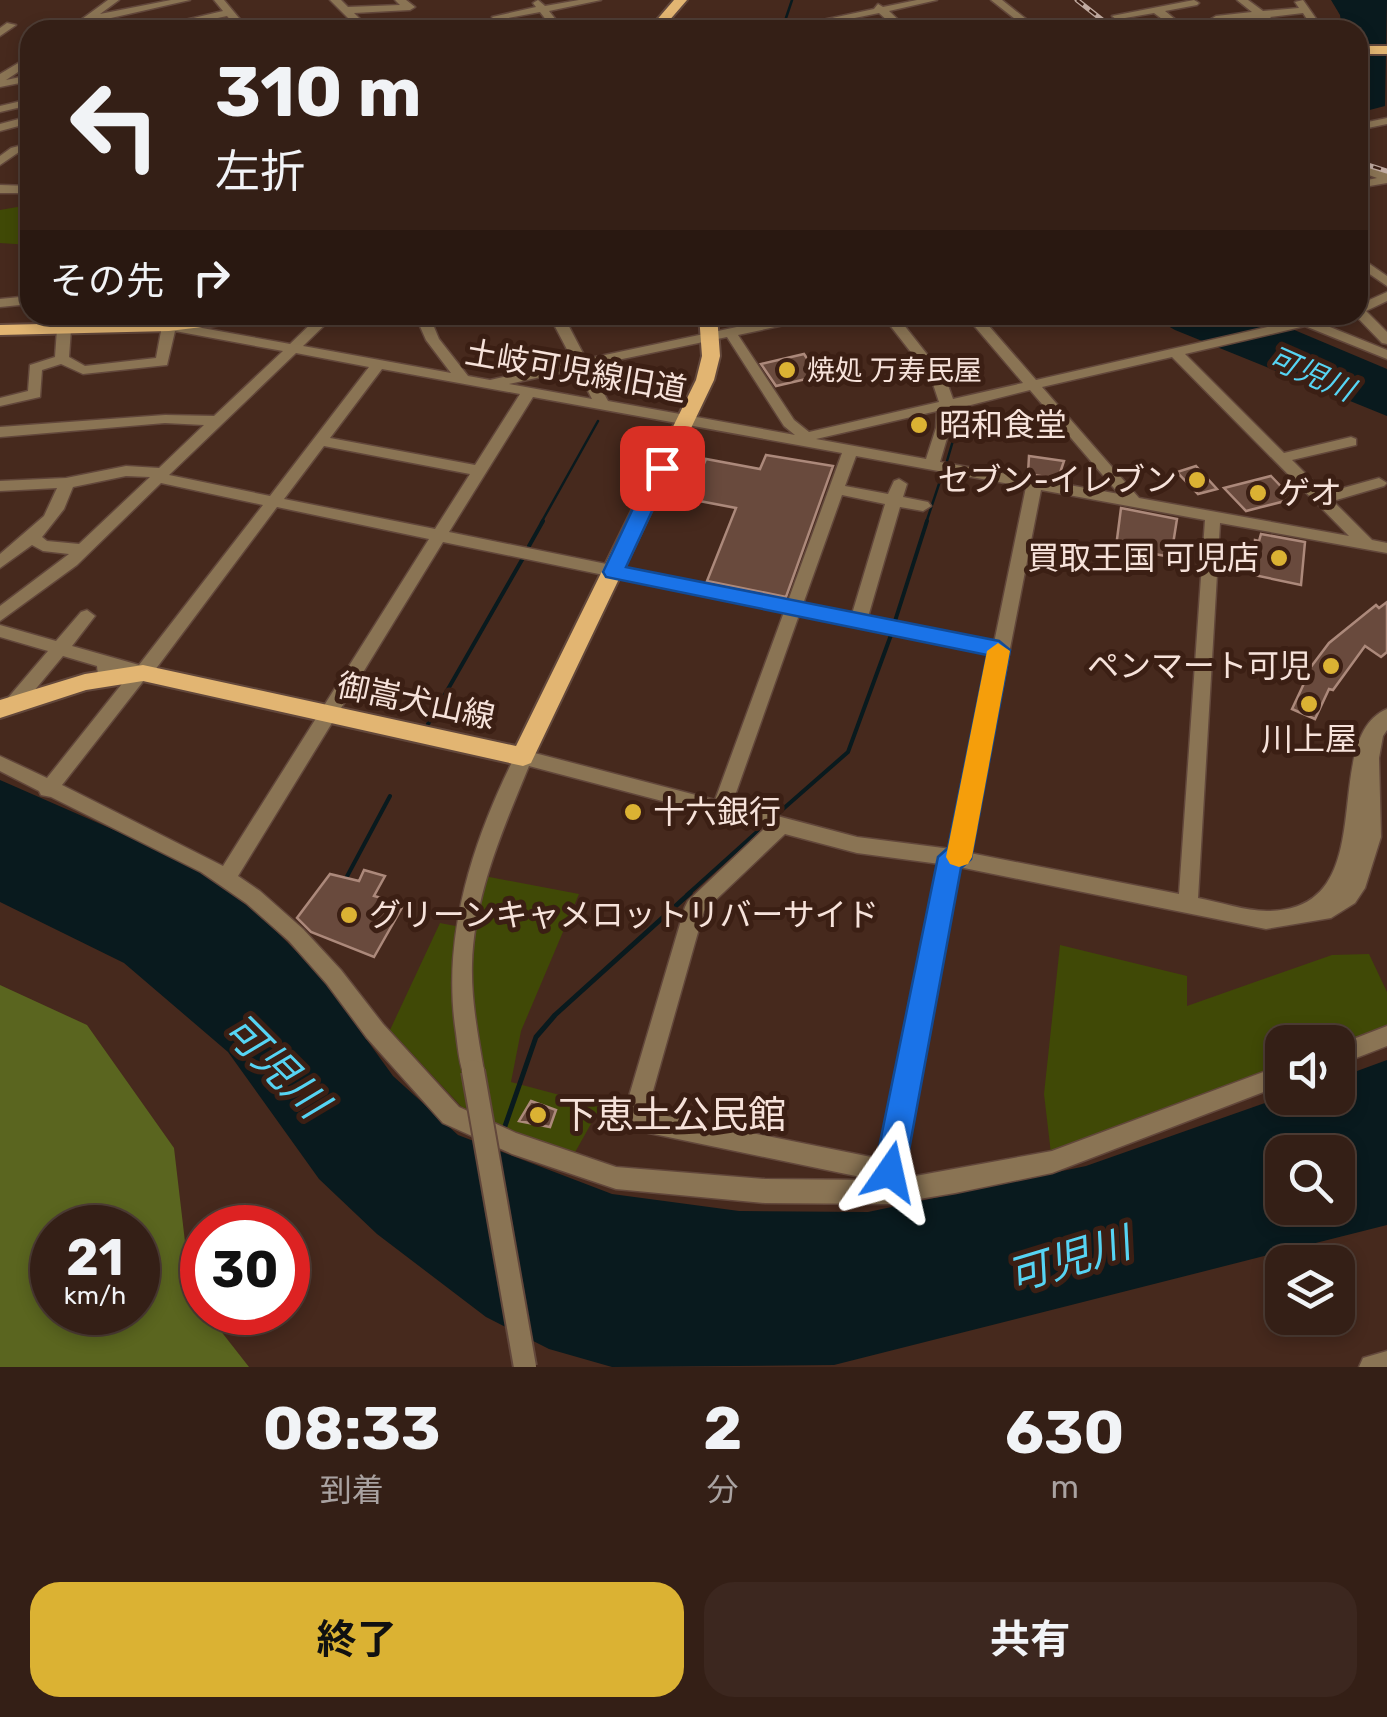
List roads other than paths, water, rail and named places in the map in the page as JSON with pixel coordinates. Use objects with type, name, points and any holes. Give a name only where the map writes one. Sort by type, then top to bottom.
[{"type":"main road","points":[[663,20],[681,0]]},
{"type":"main road","points":[[0,330],[41,325]]},
{"type":"main road","points":[[162,325],[177,325]]},
{"type":"main road","name":"御嵩犬山線","points":[[6,707],[104,670],[142,673],[523,757],[704,380],[716,327]]},
{"type":"street","points":[[87,20],[114,0]]},
{"type":"street","points":[[87,20],[185,0]]},
{"type":"street","points":[[219,0],[236,20]]},
{"type":"street","points":[[335,0],[356,20]]},
{"type":"street","points":[[346,10],[410,7],[400,0]]},
{"type":"street","points":[[499,20],[497,17],[540,5],[596,0]]},
{"type":"street","points":[[871,0],[893,20]]},
{"type":"street","points":[[832,20],[931,0]]},
{"type":"street","points":[[996,0],[1022,20]]},
{"type":"street","points":[[1242,0],[1269,20]]},
{"type":"street","points":[[1298,0],[1312,20]]},
{"type":"street","points":[[515,2],[540,5]]},
{"type":"street","points":[[1122,20],[1117,16],[1192,2],[1216,20],[1306,10]]},
{"type":"street","points":[[1156,10],[1170,20]]},
{"type":"street","points":[[194,20],[230,12]]},
{"type":"street","points":[[0,33],[11,25]]},
{"type":"street","points":[[0,82],[20,67]]},
{"type":"street","points":[[1368,320],[1387,340]]},
{"type":"street","points":[[62,359],[65,325]]},
{"type":"street","points":[[0,615],[82,550],[318,325]]},
{"type":"street","points":[[426,325],[463,379]]},
{"type":"street","points":[[561,325],[602,404]]},
{"type":"street","points":[[897,325],[938,376],[946,406],[944,428],[932,463]]},
{"type":"street","points":[[980,325],[1134,500]]},
{"type":"street","name":"土岐可児線旧道","points":[[801,438],[1181,352],[1280,325]]},
{"type":"street","points":[[1306,325],[1387,354]]},
{"type":"street","points":[[0,402],[35,394],[35,368],[62,359],[83,370],[162,362],[169,326]]},
{"type":"street","name":"土岐可児線旧道","points":[[169,326],[801,438],[1387,548]]},
{"type":"street","points":[[492,384],[716,327],[801,438]]},
{"type":"street","points":[[1181,352],[1366,543]]},
{"type":"street","points":[[48,790],[379,364]]},
{"type":"street","points":[[226,878],[529,391]]},
{"type":"street","points":[[0,432],[165,419],[218,420]]},
{"type":"street","points":[[720,810],[836,489],[854,427]]},
{"type":"street","points":[[320,440],[480,471]]},
{"type":"street","points":[[1282,458],[1351,442]]},
{"type":"street","points":[[0,486],[66,483],[117,472],[161,476],[999,650]]},
{"type":"street","points":[[778,827],[695,907],[633,1120],[890,1172],[1035,482]]},
{"type":"street","points":[[0,562],[50,522],[66,483]]},
{"type":"street","points":[[1322,498],[1379,483]]},
{"type":"street","points":[[836,489],[896,493],[922,506]]},
{"type":"street","points":[[858,620],[896,493]]},
{"type":"street","points":[[1188,906],[1212,516]]},
{"type":"street","points":[[34,538],[43,546],[82,550]]},
{"type":"street","points":[[6,707],[86,616]]},
{"type":"street","points":[[0,632],[104,670]]},
{"type":"street","points":[[525,1367],[462,992],[466,916],[489,839],[523,757],[778,827],[1266,920],[1324,912],[1348,897],[1358,882],[1371,837],[1370,758],[1374,735],[1387,716]]},
{"type":"street","points":[[0,763],[48,790],[160,841],[226,878],[304,944],[375,1031],[452,1115],[500,1138],[616,1178],[765,1191],[889,1192],[1052,1162],[1265,1082]]},
{"type":"street","points":[[1355,1048],[1387,1036]]},
{"type":"street","points":[[1372,1367],[1387,1364]]},
{"type":"water","points":[[1331,0],[1387,0],[1385,106],[1368,110],[1368,20],[1341,20]]},
{"type":"water","name":"可児川","points":[[1166,325],[1283,325],[1387,369],[1387,416]]},
{"type":"water","name":"可児川","points":[[0,780],[187,862],[259,914],[319,974],[393,1076],[458,1135],[612,1194],[739,1211],[868,1212],[1086,1166],[1265,1103],[1265,1115],[1355,1115],[1355,1072],[1387,1060],[1387,1225],[1308,1245],[1265,1245],[1265,1256],[834,1365],[612,1367],[549,1349],[486,1317],[377,1234],[319,1179],[228,1052],[124,963],[0,902]]},
{"type":"waterway","points":[[784,20],[792,0]]},
{"type":"waterway","points":[[947,461],[957,427],[954,411]]},
{"type":"waterway","points":[[541,523],[598,421]]},
{"type":"waterway","points":[[926,523],[943,472]]},
{"type":"waterway","points":[[529,546],[543,521]]},
{"type":"waterway","points":[[895,621],[927,521]]},
{"type":"waterway","points":[[428,724],[523,558]]},
{"type":"waterway","points":[[775,816],[848,752],[891,635]]},
{"type":"waterway","points":[[344,882],[390,796]]},
{"type":"waterway","points":[[687,895],[758,831]]},
{"type":"waterway","points":[[504,1129],[536,1037],[555,1015],[690,893]]},
{"type":"railway","points":[[1077,0],[1102,20]]},
{"type":"railway","points":[[1368,165],[1387,171]]},
{"type":"place","name":"焼処 万寿民屋","points":[[787,370]]},
{"type":"place","name":"昭和食堂","points":[[919,425]]},
{"type":"place","name":"セブン-イレブン","points":[[1197,480]]},
{"type":"place","name":"ゲオ","points":[[1258,493]]},
{"type":"place","name":"買取王国 可児店","points":[[1279,558]]},
{"type":"place","name":"ペンマート可児","points":[[1331,666]]},
{"type":"place","name":"川上屋","points":[[1309,704]]},
{"type":"place","name":"十六銀行","points":[[633,812]]},
{"type":"place","name":"グリーンキャメロットリバーサイド","points":[[349,915]]},
{"type":"place","name":"下恵土公民館","points":[[538,1115]]}]
